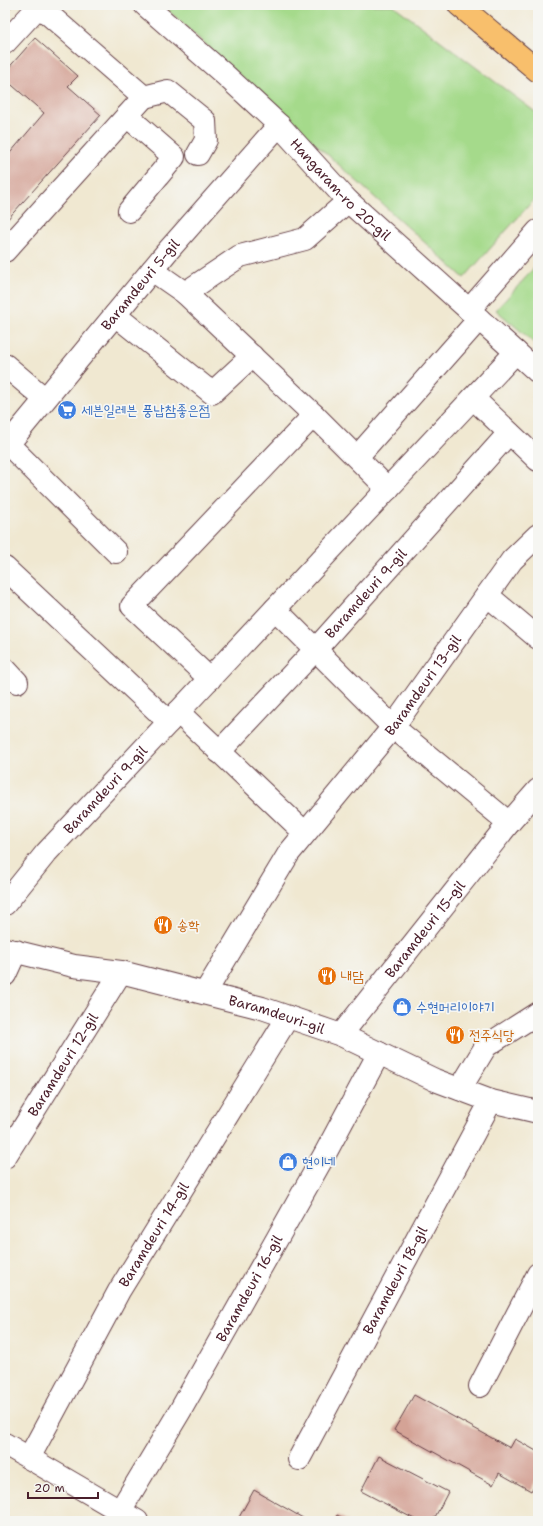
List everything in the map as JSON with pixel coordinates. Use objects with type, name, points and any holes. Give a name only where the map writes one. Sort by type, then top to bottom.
[{"type":"main road","points":[[458,5],[538,71]]},
{"type":"street","name":"Hangaram-ro 20-gil","points":[[145,5],[225,75],[279,125],[348,201],[538,372]]},
{"type":"street","points":[[5,43],[40,6],[144,97]]},
{"type":"street","points":[[5,251],[144,97],[168,91],[205,121],[206,140],[198,154]]},
{"type":"street","points":[[127,116],[174,157],[129,211]]},
{"type":"street","name":"Baramdeuri 5-gil","points":[[7,446],[152,270],[279,125]]},
{"type":"street","points":[[185,292],[240,256],[305,239],[348,201]]},
{"type":"street","points":[[356,457],[474,314],[538,231]]},
{"type":"street","points":[[152,270],[185,292],[314,415],[388,489]]},
{"type":"street","points":[[115,315],[212,393],[252,356]]},
{"type":"street","name":"Baramdeuri 9-gil","points":[[5,904],[46,853],[516,352]]},
{"type":"street","points":[[5,365],[45,399]]},
{"type":"street","points":[[473,398],[538,460]]},
{"type":"street","points":[[210,679],[132,606],[314,415]]},
{"type":"street","name":"Baramdeuri 9-gil","points":[[220,752],[315,650],[509,433]]},
{"type":"street","points":[[7,446],[116,552]]},
{"type":"street","name":"Baramdeuri 13-gil","points":[[205,993],[289,853],[392,728],[512,560],[538,535]]},
{"type":"street","points":[[5,568],[174,717],[220,752],[305,833]]},
{"type":"street","points":[[487,596],[538,638]]},
{"type":"street","points":[[275,610],[392,728],[509,822]]},
{"type":"street","name":"Baramdeuri 15-gil","points":[[341,1035],[509,822],[538,790]]},
{"type":"street","points":[[5,975],[11,950]]},
{"type":"street","name":"Baramdeuri-gil","points":[[11,950],[74,966],[122,972],[262,1008],[341,1035],[435,1080],[491,1101],[538,1112]]},
{"type":"street","name":"Baramdeuri 12-gil","points":[[5,1157],[122,972]]},
{"type":"street","points":[[460,1089],[486,1046],[538,1013]]},
{"type":"street","name":"Baramdeuri 14-gil","points":[[29,1458],[119,1291],[288,1017]]},
{"type":"street","name":"Baramdeuri 16-gil","points":[[123,1517],[184,1404],[326,1152],[379,1053]]},
{"type":"street","name":"Baramdeuri 18-gil","points":[[299,1459],[491,1101]]},
{"type":"street","points":[[480,1386],[538,1274]]},
{"type":"street","points":[[5,1444],[123,1517]]},
{"type":"green space","points":[[162,5],[393,5],[538,114],[538,195],[464,278]]},
{"type":"green space","points":[[538,264],[538,346],[496,310]]},
{"type":"building","points":[[5,5],[13,5],[5,14]]},
{"type":"building","points":[[35,38],[78,76],[68,86],[101,115],[5,222],[5,159],[44,113],[5,79],[5,72]]},
{"type":"building","points":[[414,1395],[510,1448],[515,1439],[538,1452],[538,1479],[531,1491],[499,1473],[493,1485],[394,1430]]},
{"type":"building","points":[[379,1456],[448,1492],[433,1521],[418,1521],[361,1491]]},
{"type":"building","points":[[254,1490],[308,1521],[237,1521]]},
{"type":"building","points":[[337,1515],[348,1521],[334,1521]]},
{"type":"place","name":"세븐일레븐 풍납참좋은점","points":[[67,410]]},
{"type":"place","name":"송학","points":[[163,925]]},
{"type":"place","name":"내담","points":[[327,976]]},
{"type":"place","name":"수현머리이야기","points":[[402,1007]]},
{"type":"place","name":"전주식당","points":[[455,1035]]},
{"type":"place","name":"현이네","points":[[288,1162]]}]
